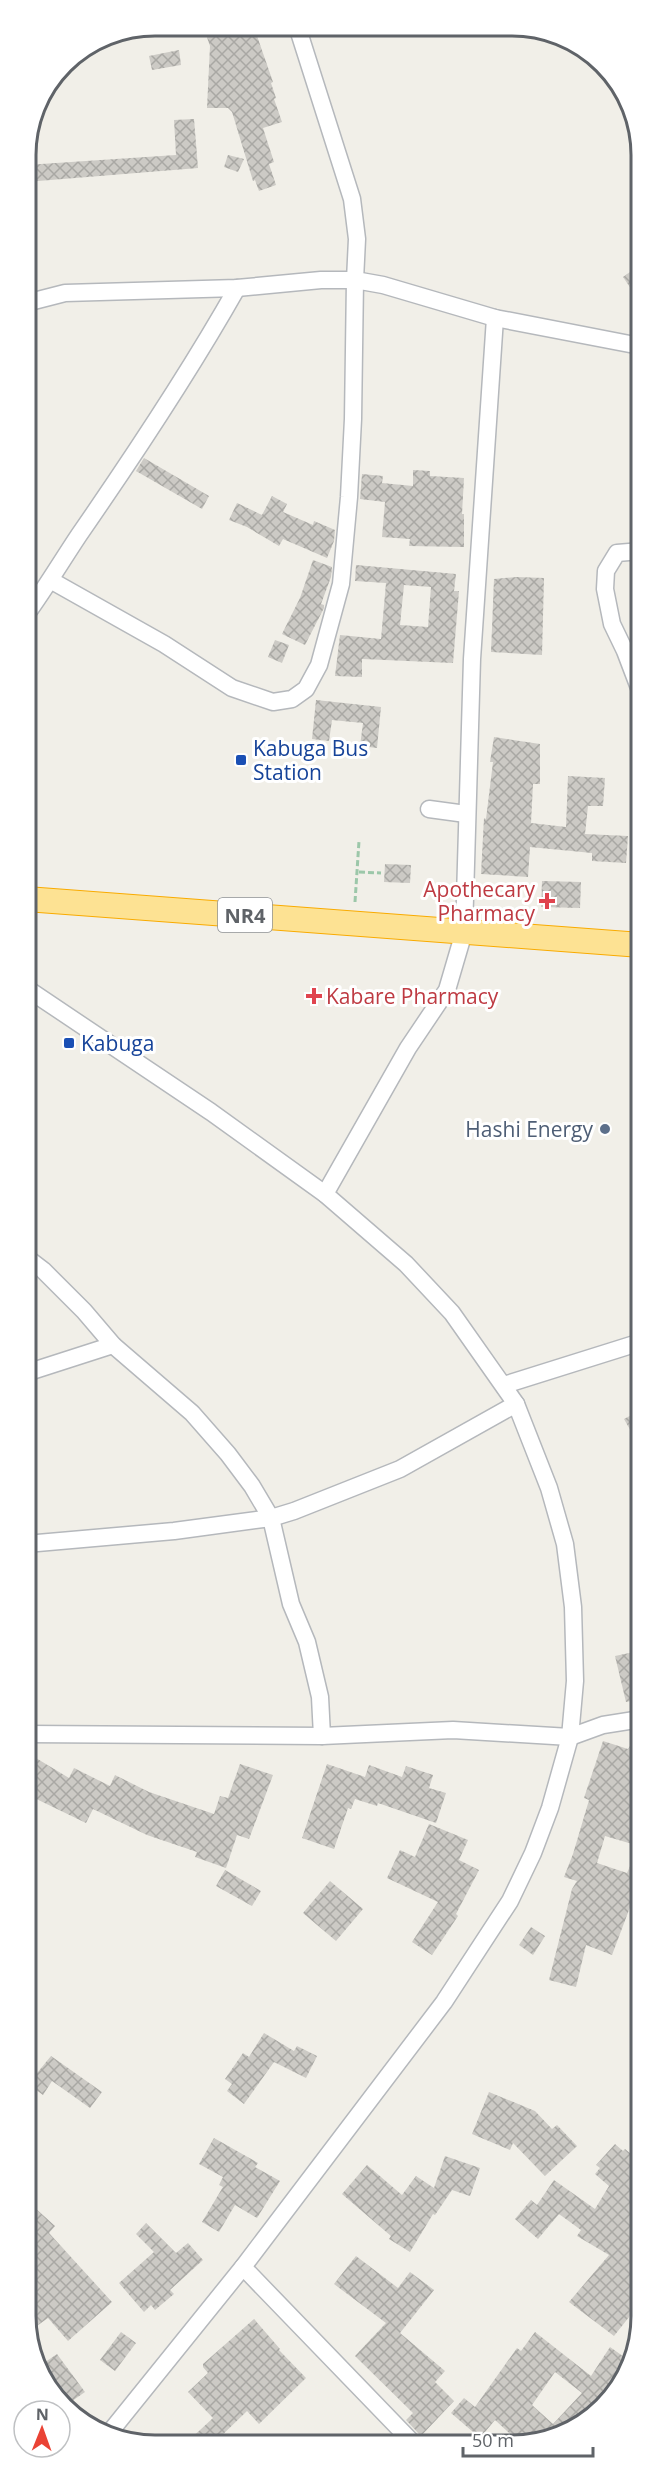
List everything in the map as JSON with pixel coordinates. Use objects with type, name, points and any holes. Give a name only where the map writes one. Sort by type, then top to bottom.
[{"type":"highway","name":"NR4","points":[[36,899],[631,944]]},
{"type":"street","points":[[51,581],[164,644],[232,687],[273,702],[292,699],[306,689],[319,665],[341,584],[349,498],[357,239],[352,199],[300,36]]},
{"type":"street","points":[[36,300],[65,293],[237,288],[321,280],[356,280],[383,285],[495,318],[631,344]]},
{"type":"street","points":[[36,601],[179,387],[237,288]]},
{"type":"street","points":[[325,1194],[408,1048],[447,990],[464,932],[472,659],[495,318]]},
{"type":"street","points":[[631,551],[617,553],[606,571],[605,589],[612,624],[631,668]]},
{"type":"street","points":[[429,809],[466,814]]},
{"type":"street","points":[[36,995],[211,1112],[325,1194],[406,1264],[452,1313],[516,1404],[549,1488],[565,1544],[573,1607],[574,1681],[570,1737],[543,1826],[510,1901],[444,2002],[243,2267],[114,2428]]},
{"type":"street","points":[[36,1265],[84,1311],[113,1345],[192,1413],[246,1478],[271,1518],[291,1604],[307,1642],[315,1670],[320,1697],[322,1736]]},
{"type":"street","points":[[36,1370],[113,1345]]},
{"type":"street","points":[[504,1385],[631,1345]]},
{"type":"street","points":[[36,1543],[174,1531],[271,1518],[400,1468],[516,1404]]},
{"type":"street","points":[[36,1734],[322,1736],[453,1730],[570,1737],[603,1725],[631,1721]]},
{"type":"street","points":[[243,2267],[405,2435]]},
{"type":"path","points":[[353,923],[359,841]]},
{"type":"path","points":[[358,872],[381,873]]},
{"type":"building","points":[[206,36],[257,36],[273,82],[271,83],[276,98],[274,99],[282,122],[263,128],[274,162],[269,164],[276,185],[259,191],[255,180],[253,181],[232,112],[228,108],[207,108],[210,46]]},
{"type":"building","points":[[179,50],[181,65],[152,70],[149,56]]},
{"type":"building","points":[[194,119],[198,168],[36,181],[36,164],[176,155],[174,120]]},
{"type":"building","points":[[228,155],[244,159],[238,172],[224,167]]},
{"type":"building","points":[[631,271],[631,289],[623,277]]},
{"type":"building","points":[[144,458],[209,496],[202,509],[136,471]]},
{"type":"building","points":[[413,470],[430,471],[430,476],[464,478],[462,514],[464,514],[464,547],[409,546],[410,539],[382,537],[385,502],[360,499],[362,474],[383,476],[382,483],[413,486]]},
{"type":"building","points":[[272,496],[287,504],[283,512],[313,525],[314,521],[335,530],[334,541],[327,558],[283,539],[279,546],[247,527],[229,520],[237,503],[262,515]]},
{"type":"building","points":[[313,560],[332,567],[331,577],[321,604],[324,608],[305,645],[282,634],[300,598]]},
{"type":"building","points":[[356,565],[456,574],[454,591],[459,591],[453,663],[362,659],[362,677],[335,676],[340,635],[381,639],[386,583],[355,581]],"holes":[[[404,585],[431,587],[428,627],[400,625]]]},
{"type":"building","points":[[544,578],[542,655],[491,652],[494,579]]},
{"type":"building","points":[[275,640],[289,645],[282,663],[268,657]]},
{"type":"building","points":[[316,700],[381,707],[377,748],[360,746],[363,723],[332,720],[329,741],[312,739]]},
{"type":"building","points":[[494,737],[540,744],[540,784],[533,784],[531,823],[566,827],[568,776],[605,778],[603,806],[588,806],[585,834],[628,836],[626,863],[592,861],[592,853],[530,847],[528,877],[481,874],[484,818],[486,819]]},
{"type":"building","points":[[385,864],[411,865],[410,883],[384,882]]},
{"type":"building","points":[[542,881],[581,882],[580,908],[541,907]]},
{"type":"building","points":[[631,1415],[631,1431],[624,1419]]},
{"type":"building","points":[[631,1653],[631,1701],[626,1702],[615,1656]]},
{"type":"building","points":[[603,1741],[628,1749],[631,1746],[631,1844],[605,1836],[597,1863],[627,1873],[631,1864],[631,1905],[612,1955],[586,1945],[576,1987],[549,1980],[572,1889],[577,1881],[564,1877],[589,1800],[584,1798]]},
{"type":"building","points":[[36,1758],[69,1778],[74,1768],[110,1786],[115,1775],[149,1792],[214,1814],[220,1796],[228,1798],[240,1764],[273,1775],[249,1839],[237,1835],[226,1868],[195,1857],[197,1852],[147,1835],[93,1809],[86,1823],[36,1799]]},
{"type":"building","points":[[327,1764],[365,1777],[369,1765],[402,1777],[406,1766],[433,1775],[429,1788],[446,1793],[436,1823],[378,1803],[377,1806],[355,1799],[351,1809],[348,1808],[334,1849],[302,1838]]},
{"type":"building","points":[[429,1824],[468,1840],[459,1860],[479,1870],[456,1914],[458,1916],[432,1955],[412,1942],[438,1902],[387,1878],[400,1850],[415,1857]]},
{"type":"building","points":[[225,1870],[261,1891],[252,1906],[216,1886]]},
{"type":"building","points":[[330,1881],[363,1909],[336,1941],[303,1913]]},
{"type":"building","points":[[531,1927],[545,1936],[533,1955],[519,1945]]},
{"type":"building","points":[[264,2033],[294,2051],[297,2046],[317,2056],[306,2078],[274,2062],[244,2104],[227,2091],[232,2084],[225,2079],[243,2053],[249,2057]]},
{"type":"building","points":[[51,2056],[102,2092],[90,2108],[52,2081],[43,2095],[36,2090],[36,2074]]},
{"type":"building","points":[[489,2092],[535,2111],[552,2129],[557,2125],[577,2146],[545,2176],[513,2143],[510,2150],[472,2134]]},
{"type":"building","points":[[214,2138],[258,2163],[255,2167],[280,2181],[257,2218],[235,2205],[219,2232],[202,2222],[223,2187],[219,2185],[223,2177],[199,2164]]},
{"type":"building","points":[[615,2144],[631,2154],[631,2315],[614,2336],[569,2302],[609,2255],[577,2236],[581,2230],[559,2214],[538,2239],[515,2219],[531,2200],[537,2205],[554,2180],[595,2209],[609,2186],[595,2174],[600,2168],[596,2165]]},
{"type":"building","points":[[445,2156],[480,2168],[470,2196],[452,2190],[435,2215],[433,2214],[410,2252],[389,2239],[391,2236],[342,2194],[367,2165],[402,2195],[416,2176],[434,2188]]},
{"type":"building","points":[[36,2209],[55,2226],[49,2233],[112,2302],[68,2341],[48,2318],[37,2326]]},
{"type":"building","points":[[146,2223],[176,2253],[188,2243],[203,2260],[170,2290],[174,2294],[155,2310],[151,2305],[144,2312],[119,2283],[154,2252],[136,2234]]},
{"type":"building","points":[[356,2256],[398,2288],[410,2272],[434,2290],[400,2333],[445,2371],[435,2382],[454,2401],[422,2435],[406,2420],[413,2413],[355,2356],[386,2323],[334,2284]]},
{"type":"building","points":[[254,2319],[306,2378],[259,2424],[247,2411],[222,2435],[195,2435],[213,2418],[188,2392],[208,2373],[203,2364]]},
{"type":"building","points":[[121,2332],[136,2343],[115,2371],[100,2360]]},
{"type":"building","points":[[535,2332],[591,2376],[610,2347],[624,2357],[615,2376],[601,2394],[578,2415],[565,2423],[543,2431],[511,2435],[495,2420],[482,2435],[477,2435],[451,2413],[464,2398],[475,2407],[517,2348],[521,2351]],"holes":[[[555,2372],[582,2393],[553,2424],[532,2405]]]},
{"type":"building","points":[[57,2354],[85,2392],[73,2401],[52,2376],[45,2362]]},
{"type":"place","name":"Kabuga Bus Station","points":[[241,760]]},
{"type":"place","name":"Apothecary Pharmacy","points":[[547,901]]},
{"type":"place","name":"Kabare Pharmacy","points":[[314,996]]},
{"type":"place","name":"Kabuga","points":[[69,1043]]},
{"type":"place","name":"Hashi Energy","points":[[605,1129]]}]
